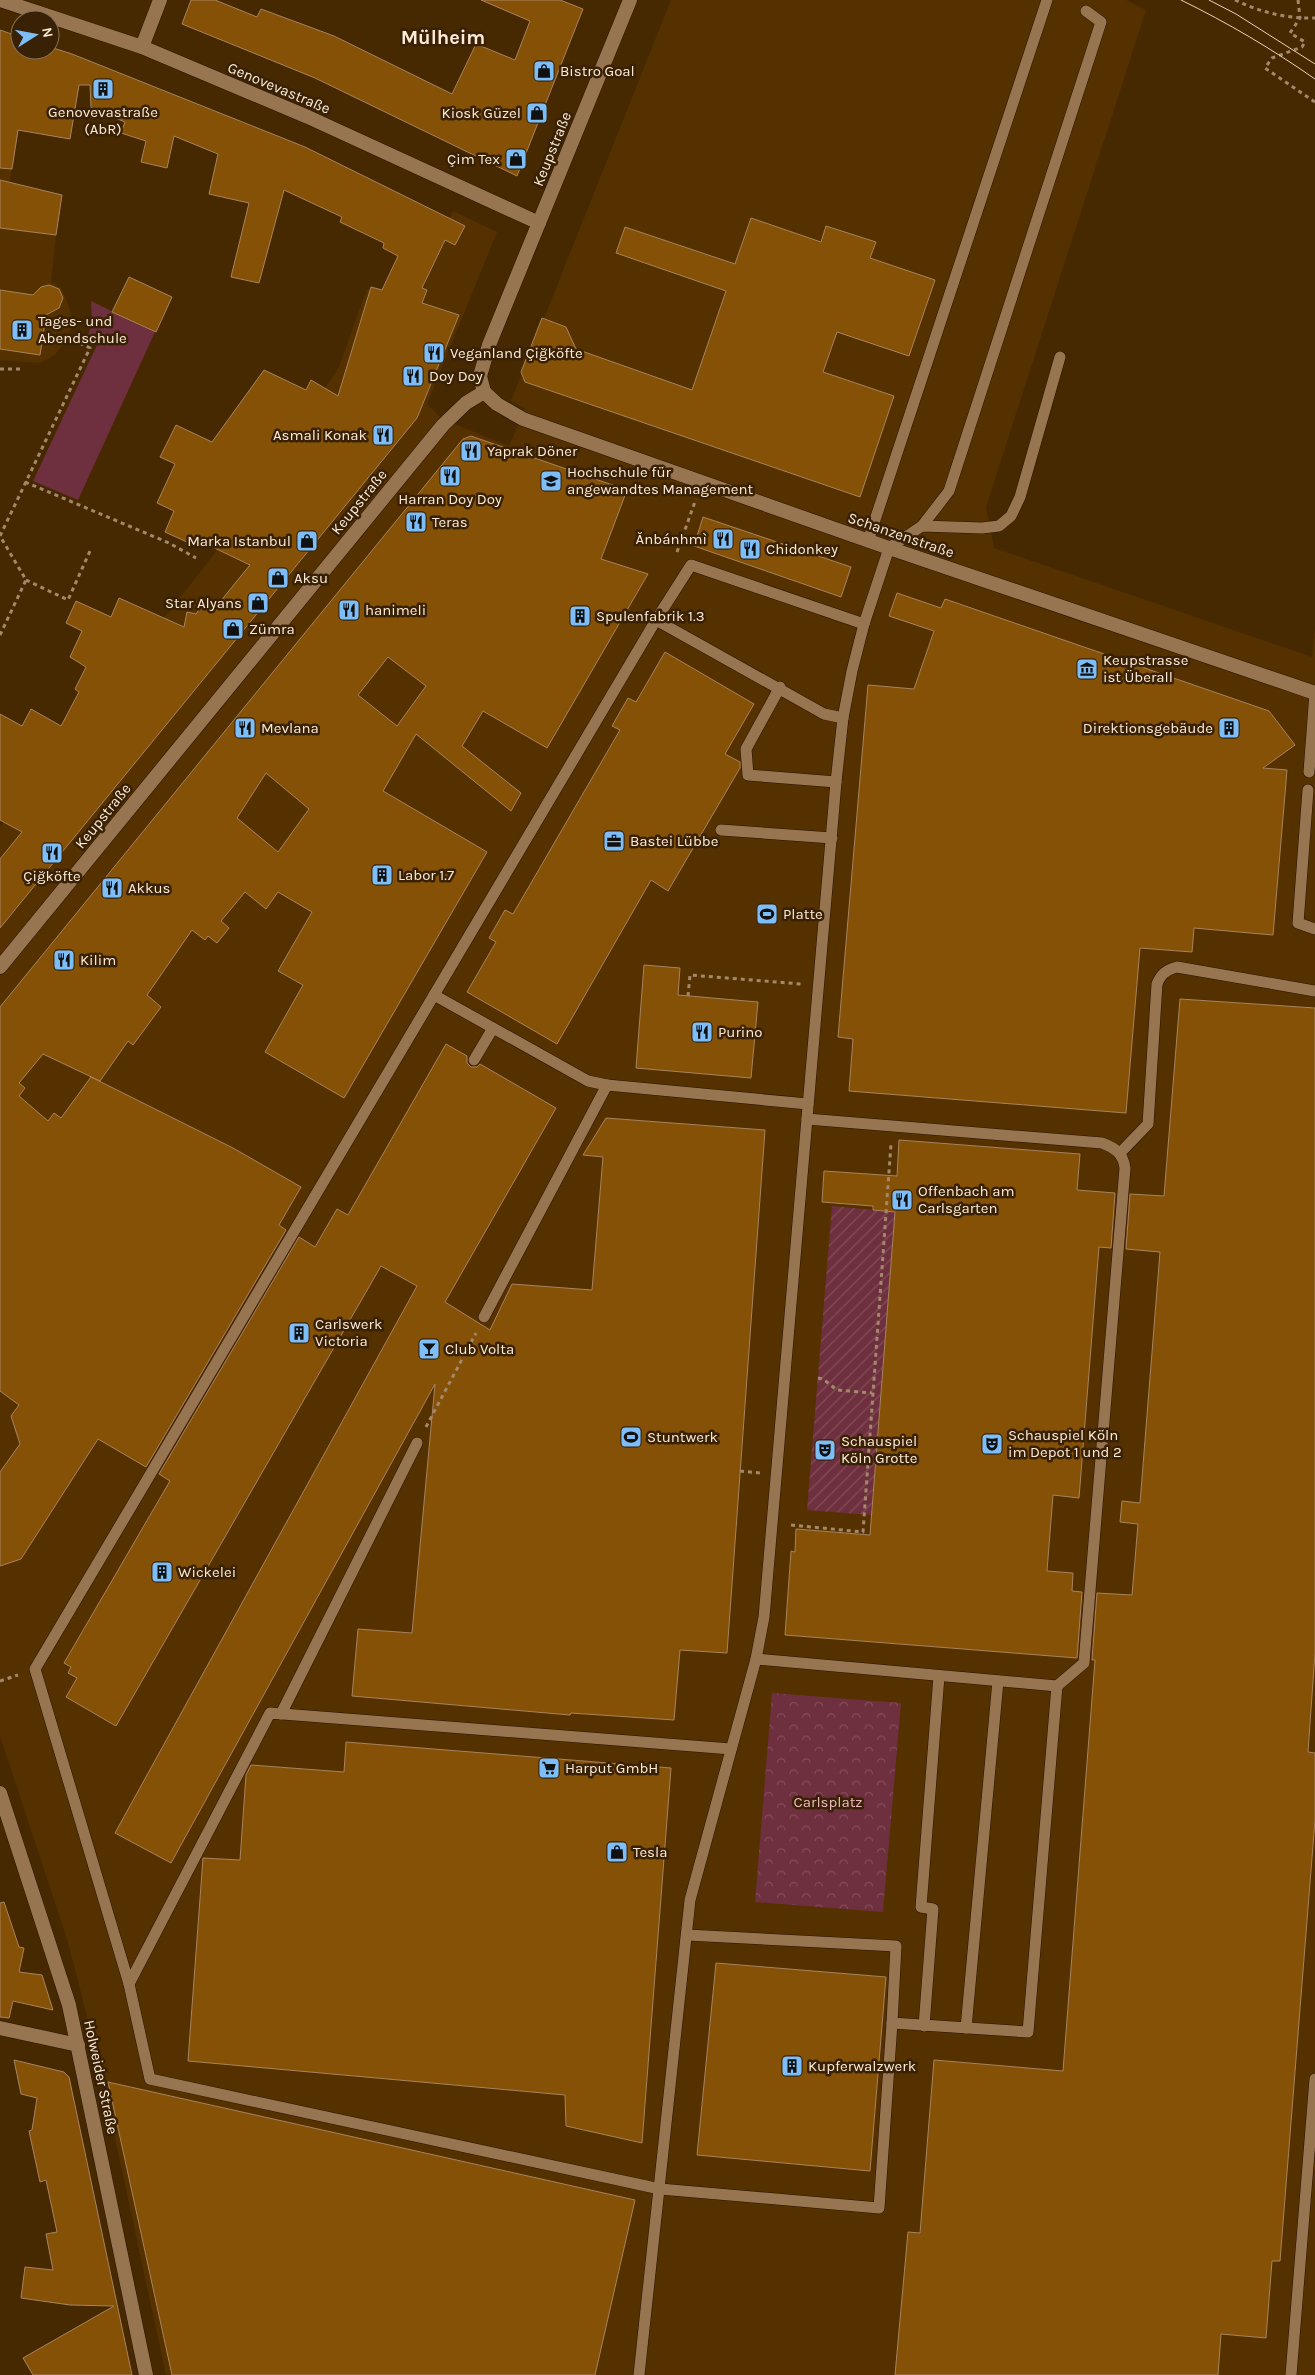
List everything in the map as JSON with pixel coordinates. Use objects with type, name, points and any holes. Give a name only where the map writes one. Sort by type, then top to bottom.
[{"type":"street","name":"Genovevastraße","points":[[0,0],[142,47],[308,117],[539,223]]},
{"type":"street","points":[[142,47],[160,0]]},
{"type":"street","name":"Keupstraße","points":[[0,967],[443,425],[466,403],[484,392],[480,376],[489,345],[630,0]]},
{"type":"street","name":"Schanzenstraße","points":[[484,392],[497,404],[523,419],[868,541],[1315,693]]},
{"type":"street","name":"Holweider Straße","points":[[0,1792],[69,2005],[146,2375]]},
{"type":"street","points":[[0,2028],[78,2045]]},
{"type":"lane","points":[[868,541],[1047,0]]},
{"type":"lane","points":[[639,2375],[690,1900],[756,1659],[764,1617],[843,718],[864,624],[889,548],[922,526],[949,491],[1101,22],[1086,11]]},
{"type":"lane","points":[[922,526],[982,528],[999,526],[1011,516],[1020,497],[1060,357]]},
{"type":"lane","points":[[687,1935],[896,1946],[880,2208],[660,2189],[150,2078],[129,1984],[35,1669],[656,620],[691,565],[864,624]]},
{"type":"lane","points":[[656,620],[824,714],[843,718]]},
{"type":"lane","points":[[780,688],[746,749],[748,775],[836,782]]},
{"type":"lane","points":[[1309,772],[1315,693]]},
{"type":"lane","points":[[1308,790],[1298,923],[1315,929]]},
{"type":"lane","points":[[721,830],[832,838]]},
{"type":"lane","points":[[1120,1153],[1148,1124],[1157,984],[1160,976],[1167,970],[1177,967],[1315,991]]},
{"type":"lane","points":[[434,996],[588,1081],[607,1085],[808,1104]]},
{"type":"lane","points":[[474,1060],[493,1028]]},
{"type":"lane","points":[[484,1317],[607,1085]]},
{"type":"lane","points":[[807,1119],[1102,1143],[1120,1153],[1124,1168],[1084,1662],[1057,1686],[1028,2032],[892,2023]]},
{"type":"lane","points":[[281,1714],[418,1443]]},
{"type":"lane","points":[[756,1659],[1057,1686]]},
{"type":"lane","points":[[924,2026],[933,1909],[921,1907],[939,1676]]},
{"type":"lane","points":[[966,2028],[998,1681]]},
{"type":"lane","points":[[129,1984],[270,1713],[731,1749]]},
{"type":"lane","points":[[1291,2375],[1315,2079]]},
{"type":"lane","points":[[1303,2232],[1315,2233]]},
{"type":"path","points":[[1235,0],[1256,10],[1300,18],[1315,18]]},
{"type":"path","points":[[1298,0],[1300,18],[1290,33],[1305,42],[1302,47],[1272,58],[1265,68],[1315,102]]},
{"type":"path","points":[[77,342],[90,348],[0,536],[26,580],[68,600],[90,551]]},
{"type":"path","points":[[0,369],[22,370]]},
{"type":"path","points":[[25,482],[169,543],[196,558]]},
{"type":"path","points":[[691,565],[675,559],[702,482]]},
{"type":"path","points":[[0,635],[26,580]]},
{"type":"path","points":[[688,996],[690,975],[807,985]]},
{"type":"path","points":[[786,1525],[863,1532],[892,1126]]},
{"type":"path","points":[[418,1443],[484,1317]]},
{"type":"path","points":[[818,1378],[823,1378],[837,1390],[872,1393]]},
{"type":"shaded area","points":[[671,0],[1126,0],[1146,10],[986,507],[994,548],[1312,657],[1315,628],[1315,2375],[166,2375],[100,2068],[68,1942],[0,1736],[0,827],[212,557],[339,367],[367,289],[419,306],[440,238],[453,211],[497,232],[427,404],[442,419],[509,446],[525,408],[511,401]]},
{"type":"shaded area","points":[[0,30],[10,34],[10,60],[22,60],[24,88],[3,228],[56,235],[51,282],[61,288],[69,306],[72,321],[68,338],[55,355],[40,363],[0,360]]},
{"type":"green space","points":[[91,301],[155,332],[78,500],[33,481],[97,345],[87,340],[92,321]]},
{"type":"green space","points":[[832,1206],[895,1212],[871,1515],[807,1510]]},
{"type":"green space","name":"Carlsplatz","points":[[772,1693],[901,1703],[883,1912],[755,1902]]},
{"type":"building","points":[[191,0],[215,0],[257,17],[261,9],[334,36],[452,94],[476,44],[515,60],[530,21],[481,0],[560,0],[583,9],[517,176],[315,78],[182,24]]},
{"type":"building","points":[[0,30],[10,34],[10,60],[60,60],[60,50],[72,54],[305,147],[465,226],[455,245],[445,240],[422,288],[427,290],[422,303],[459,315],[417,418],[0,928],[0,859],[22,832],[0,820],[0,714],[22,726],[31,709],[61,726],[79,692],[75,689],[86,667],[70,657],[82,631],[66,623],[76,601],[111,617],[119,598],[184,627],[187,612],[196,614],[202,605],[206,606],[208,603],[215,608],[250,565],[202,542],[200,548],[165,532],[174,511],[157,503],[175,464],[160,457],[176,425],[212,442],[264,370],[306,390],[311,380],[338,396],[371,287],[382,290],[398,256],[383,248],[384,243],[340,222],[342,217],[284,190],[259,283],[231,277],[249,203],[209,194],[218,154],[174,136],[167,168],[141,162],[146,141],[121,133],[125,122],[91,108],[90,85],[79,85],[70,139],[18,130],[12,169],[0,168]]},
{"type":"building","points":[[0,180],[62,195],[56,235],[0,228]]},
{"type":"building","points":[[751,218],[821,242],[826,226],[876,242],[870,258],[935,280],[909,356],[837,332],[823,372],[894,396],[860,497],[525,382],[521,372],[542,318],[566,327],[576,349],[692,390],[726,291],[616,253],[625,227],[735,264]]},
{"type":"building","points":[[129,277],[172,297],[156,332],[112,312]]},
{"type":"building","name":"Tages- und Abendschule","points":[[49,285],[59,289],[63,298],[59,308],[46,315],[40,355],[0,349],[0,290],[33,295],[41,287]]},
{"type":"building","points":[[471,436],[627,490],[601,559],[648,574],[547,748],[483,711],[462,746],[521,793],[511,811],[416,734],[383,791],[487,852],[344,1098],[265,1052],[303,985],[278,971],[312,912],[278,892],[266,909],[245,892],[221,921],[229,928],[217,943],[208,936],[205,940],[192,930],[147,995],[161,1007],[133,1045],[128,1041],[100,1081],[43,1054],[19,1083],[25,1088],[19,1096],[48,1121],[54,1113],[61,1118],[91,1077],[233,1148],[301,1187],[279,1225],[286,1230],[146,1467],[98,1439],[21,1559],[0,1566],[0,1472],[20,1444],[11,1416],[19,1405],[0,1391],[0,1007],[463,439]],"holes":[[[388,657],[426,686],[397,726],[358,695]],[[266,773],[309,809],[278,852],[237,818]]]},
{"type":"building","points":[[703,517],[851,567],[841,597],[694,546]]},
{"type":"building","points":[[897,593],[941,608],[945,599],[1269,711],[1295,745],[1263,768],[1287,770],[1273,935],[1194,928],[1192,952],[1140,948],[1126,1113],[849,1091],[853,1039],[838,1037],[868,685],[914,689],[934,631],[889,616]]},
{"type":"building","points":[[665,652],[754,704],[725,754],[740,762],[740,768],[668,891],[651,880],[557,1044],[467,992],[496,942],[489,938],[505,910],[513,914],[620,730],[612,726],[628,698],[636,702]]},
{"type":"building","points":[[644,965],[680,968],[678,995],[758,1002],[751,1078],[636,1068]]},
{"type":"building","points":[[1180,999],[1315,1008],[1315,1653],[1308,1752],[1315,1753],[1315,1820],[1280,2261],[1272,2261],[1266,2338],[1221,2334],[1218,2375],[895,2375],[908,2232],[920,2233],[934,2060],[1063,2071],[1095,1660],[1092,1660],[1097,1593],[1132,1595],[1138,1524],[1120,1522],[1122,1501],[1140,1503],[1160,1252],[1126,1249],[1130,1194],[1164,1196]]},
{"type":"building","points":[[446,1044],[467,1056],[467,1063],[471,1067],[477,1067],[480,1064],[556,1108],[445,1302],[490,1330],[512,1284],[592,1290],[603,1157],[583,1155],[606,1118],[765,1130],[727,1653],[680,1650],[674,1720],[571,1713],[570,1715],[352,1696],[358,1629],[412,1633],[435,1384],[171,1863],[115,1833],[417,1286],[381,1266],[116,1726],[66,1697],[77,1678],[68,1673],[71,1667],[64,1663],[170,1481],[159,1474],[299,1237],[315,1247],[337,1209],[348,1215]]},
{"type":"building","name":"Schauspiel Köln im Depot 1 und 2","points":[[899,1140],[1080,1154],[1077,1190],[1115,1193],[1111,1248],[1099,1247],[1079,1498],[1053,1495],[1047,1571],[1073,1573],[1072,1591],[1082,1592],[1077,1658],[785,1635],[791,1551],[795,1552],[796,1529],[870,1535],[895,1212],[873,1210],[873,1206],[822,1202],[824,1171],[897,1176]]},
{"type":"building","points":[[346,1742],[671,1768],[642,2143],[566,2126],[565,2095],[188,2061],[203,1858],[240,1860],[246,1775],[251,1765],[344,1772]]},
{"type":"building","points":[[4,1902],[19,1947],[24,1948],[19,1972],[42,1975],[53,2010],[13,2001],[9,2018],[0,2017],[0,1903]]},
{"type":"building","name":"Kupferwalzwerk","points":[[716,1963],[886,1977],[870,2171],[697,2155]]},
{"type":"building","points":[[14,2060],[64,2072],[69,2077],[132,2375],[33,2375],[23,2358],[114,2306],[70,2305],[21,2298],[25,2267],[53,2270],[46,2234],[57,2232],[46,2180],[40,2182],[29,2131],[32,2130],[37,2098],[21,2094]]},
{"type":"building","points":[[108,2082],[635,2200],[595,2375],[172,2375]]},
{"type":"tram line","points":[[1181,0],[1250,37],[1315,79]]},
{"type":"tram line","points":[[1209,0],[1236,14],[1315,64]]},
{"type":"place","name":"Bistro Goal","points":[[544,71]]},
{"type":"place","name":"Genovevastraße (AbR)","points":[[103,89]]},
{"type":"place","name":"Kiosk Güzel","points":[[537,113]]},
{"type":"place","name":"Çim Tex","points":[[516,159]]},
{"type":"place","name":"Tages- und Abendschule","points":[[22,330]]},
{"type":"place","name":"Veganland Çiğköfte","points":[[434,353]]},
{"type":"place","name":"Doy Doy","points":[[413,376]]},
{"type":"place","name":"Asmali Konak","points":[[383,435]]},
{"type":"place","name":"Yaprak Döner","points":[[471,451]]},
{"type":"place","name":"Harran Doy Doy","points":[[450,476]]},
{"type":"place","name":"Hochschule für angewandtes Management","points":[[551,481]]},
{"type":"place","name":"Teras","points":[[416,522]]},
{"type":"place","name":"Ănbánhmì","points":[[723,539]]},
{"type":"place","name":"Marka Istanbul","points":[[307,541]]},
{"type":"place","name":"Chidonkey","points":[[750,549]]},
{"type":"place","name":"Aksu","points":[[278,578]]},
{"type":"place","name":"Star Alyans","points":[[258,603]]},
{"type":"place","name":"hanimeli","points":[[349,610]]},
{"type":"place","name":"Spulenfabrik 1.3","points":[[580,616]]},
{"type":"place","name":"Zümra","points":[[233,629]]},
{"type":"place","name":"Keupstrasse ist Überall","points":[[1087,669]]},
{"type":"place","name":"Mevlana","points":[[245,728]]},
{"type":"place","name":"Direktionsgebäude","points":[[1229,728]]},
{"type":"place","name":"Bastei Lübbe","points":[[614,841]]},
{"type":"place","name":"Çiğköfte","points":[[52,853]]},
{"type":"place","name":"Labor 1.7","points":[[382,875]]},
{"type":"place","name":"Akkus","points":[[112,888]]},
{"type":"place","name":"Platte","points":[[767,914]]},
{"type":"place","name":"Kilim","points":[[64,960]]},
{"type":"place","name":"Purino","points":[[702,1032]]},
{"type":"place","name":"Offenbach am Carlsgarten","points":[[902,1200]]},
{"type":"place","name":"Carlswerk Victoria","points":[[299,1333]]},
{"type":"place","name":"Club Volta","points":[[429,1349]]},
{"type":"place","name":"Stuntwerk","points":[[631,1437]]},
{"type":"place","name":"Schauspiel Köln im Depot 1 und 2","points":[[992,1444]]},
{"type":"place","name":"Schauspiel Köln Grotte","points":[[825,1450]]},
{"type":"place","name":"Wickelei","points":[[162,1572]]},
{"type":"place","name":"Harput GmbH","points":[[549,1768]]},
{"type":"place","name":"Tesla","points":[[617,1852]]},
{"type":"place","name":"Kupferwalzwerk","points":[[792,2066]]},
{"type":"district","name":"Mülheim","points":[[443,37]]}]
